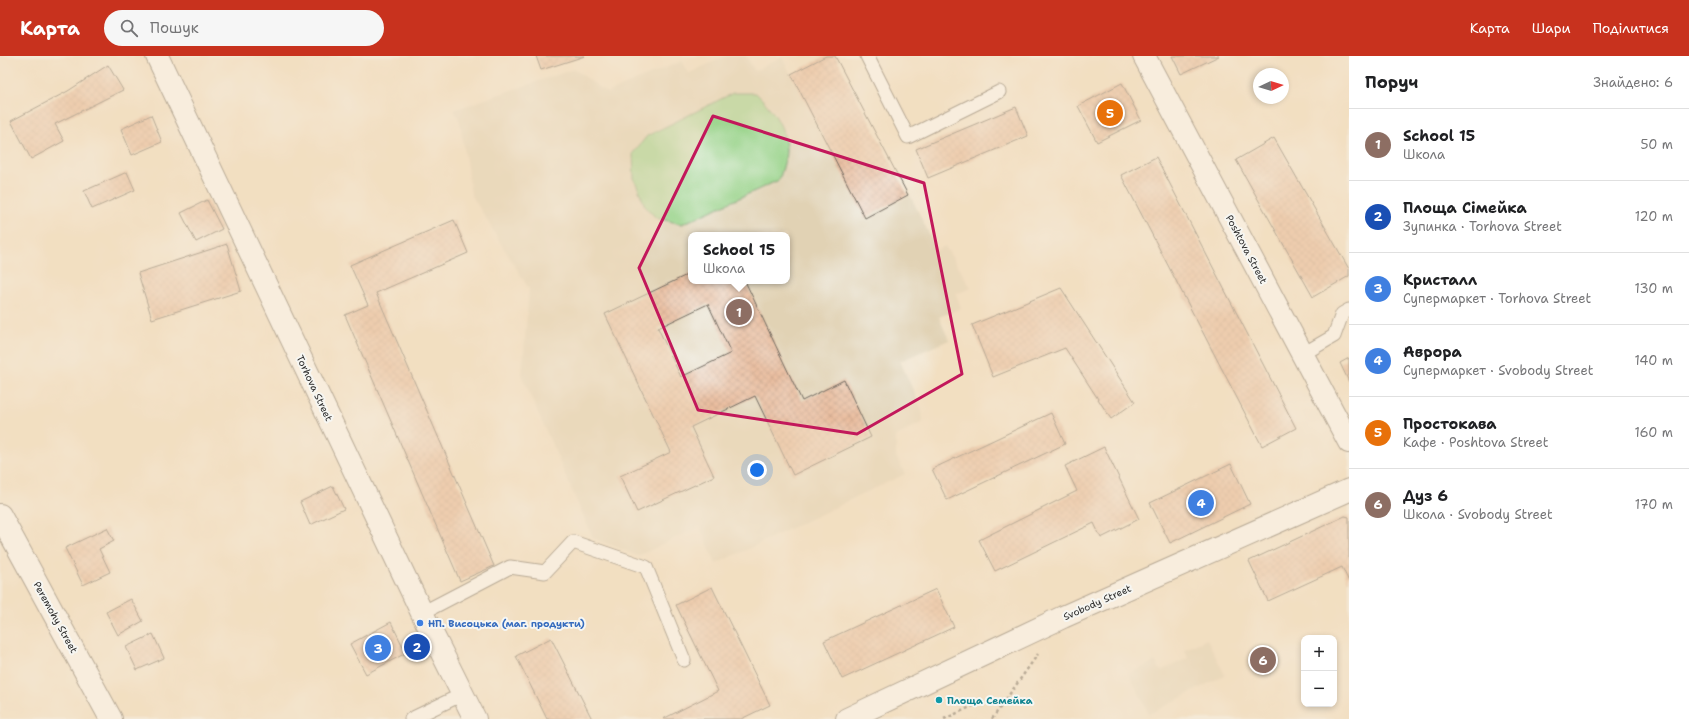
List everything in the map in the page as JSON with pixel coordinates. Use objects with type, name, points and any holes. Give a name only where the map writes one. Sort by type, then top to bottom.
[{"type":"street","name":"Torhova Street","points":[[157,56],[422,613],[475,719]]},
{"type":"street","name":"Poshtova Street","points":[[1144,56],[1349,442]]},
{"type":"street","name":"Svobody Street","points":[[848,719],[1063,617],[1349,490]]},
{"type":"street","name":"Peremohy Street","points":[[0,515],[111,719]]},
{"type":"lane","points":[[867,56],[908,137],[999,92]]},
{"type":"lane","points":[[1302,354],[1334,336],[1342,314],[1349,310]]},
{"type":"lane","points":[[422,613],[510,566],[545,572],[573,542],[646,567],[684,660]]},
{"type":"lane","points":[[411,719],[463,694]]},
{"type":"path","points":[[992,719],[1041,649]]},
{"type":"path","points":[[944,719],[977,704]]},
{"type":"highlighted area","points":[[713,116],[924,183],[962,374],[857,434],[698,410],[639,268]]},
{"type":"shaded area","points":[[726,56],[746,56],[755,71],[782,57],[865,218],[910,195],[937,250],[945,246],[971,288],[956,294],[961,308],[939,317],[949,340],[900,361],[922,410],[923,422],[896,436],[896,456],[905,474],[716,564],[700,526],[638,556],[593,538],[522,376],[529,289],[471,194],[460,121],[454,110],[574,69],[607,93],[682,61],[689,73]]},
{"type":"shaded area","points":[[1207,639],[1225,675],[1149,714],[1129,674],[1155,661],[1161,671],[1188,658],[1184,650]]},
{"type":"green space","points":[[733,93],[756,93],[773,112],[781,126],[784,134],[786,150],[785,161],[779,180],[682,224],[656,218],[645,206],[634,178],[633,153],[647,136]]},
{"type":"building","points":[[536,56],[585,56],[541,70]]},
{"type":"building","points":[[826,56],[835,56],[908,195],[865,218],[791,74]]},
{"type":"building","points":[[1172,56],[1219,56],[1181,74]]},
{"type":"building","points":[[108,65],[123,90],[55,124],[64,141],[31,159],[11,121],[68,91]]},
{"type":"building","points":[[1122,83],[1141,120],[1097,142],[1078,106]]},
{"type":"building","points":[[1016,107],[1028,136],[928,178],[916,149]]},
{"type":"building","points":[[151,115],[162,142],[132,155],[121,129]]},
{"type":"building","points":[[1274,138],[1349,269],[1349,276],[1313,297],[1236,160]]},
{"type":"building","points":[[1156,157],[1296,428],[1262,446],[1121,175]]},
{"type":"building","points":[[127,172],[135,190],[92,209],[84,191]]},
{"type":"building","points":[[207,200],[222,229],[196,242],[181,213]]},
{"type":"building","points":[[454,220],[468,253],[376,293],[494,566],[460,581],[345,315],[368,305],[350,265]]},
{"type":"building","points":[[227,244],[241,291],[152,319],[138,273]]},
{"type":"building","points":[[688,274],[688,284],[746,284],[802,401],[844,380],[871,437],[793,475],[755,396],[691,427],[714,476],[637,512],[620,476],[671,452],[605,314]],"holes":[[[708,304],[731,353],[681,377],[658,328]]]},
{"type":"building","points":[[1061,288],[1135,402],[1111,419],[1065,348],[993,377],[972,325]]},
{"type":"building","points":[[1349,358],[1349,382],[1340,363]]},
{"type":"building","points":[[1051,413],[1065,444],[947,500],[932,469]]},
{"type":"building","points":[[1104,447],[1139,519],[1101,538],[1094,523],[995,571],[979,540],[1077,491],[1065,466]]},
{"type":"building","points":[[1231,464],[1250,504],[1170,543],[1150,503]]},
{"type":"building","points":[[333,486],[344,509],[310,525],[300,502]]},
{"type":"building","points":[[1345,516],[1349,517],[1349,582],[1342,567],[1268,601],[1249,561]]},
{"type":"building","points":[[107,528],[114,541],[99,549],[110,572],[83,585],[65,548]]},
{"type":"building","points":[[712,587],[770,705],[741,719],[663,719],[718,691],[676,605]]},
{"type":"building","points":[[936,589],[954,627],[842,679],[824,641]]},
{"type":"building","points":[[131,599],[143,621],[118,635],[106,612]]},
{"type":"building","points":[[391,622],[406,653],[366,674],[350,644]]},
{"type":"building","points":[[153,634],[164,658],[137,670],[126,647]]},
{"type":"building","points":[[551,638],[592,719],[547,719],[516,656]]},
{"type":"place","name":"Простокава","points":[[1110,113]]},
{"type":"place","name":"School 15","points":[[739,312]]},
{"type":"place","name":"Аврора","points":[[1201,503]]},
{"type":"place","name":"НП. Висоцька (маг. продукти)","points":[[420,623]]},
{"type":"place","name":"Площа Сімейка","points":[[417,647]]},
{"type":"place","name":"Кристалл","points":[[378,648]]},
{"type":"place","name":"Дуз 6","points":[[1263,660]]},
{"type":"place","name":"Площа Семейка","points":[[939,700]]}]
